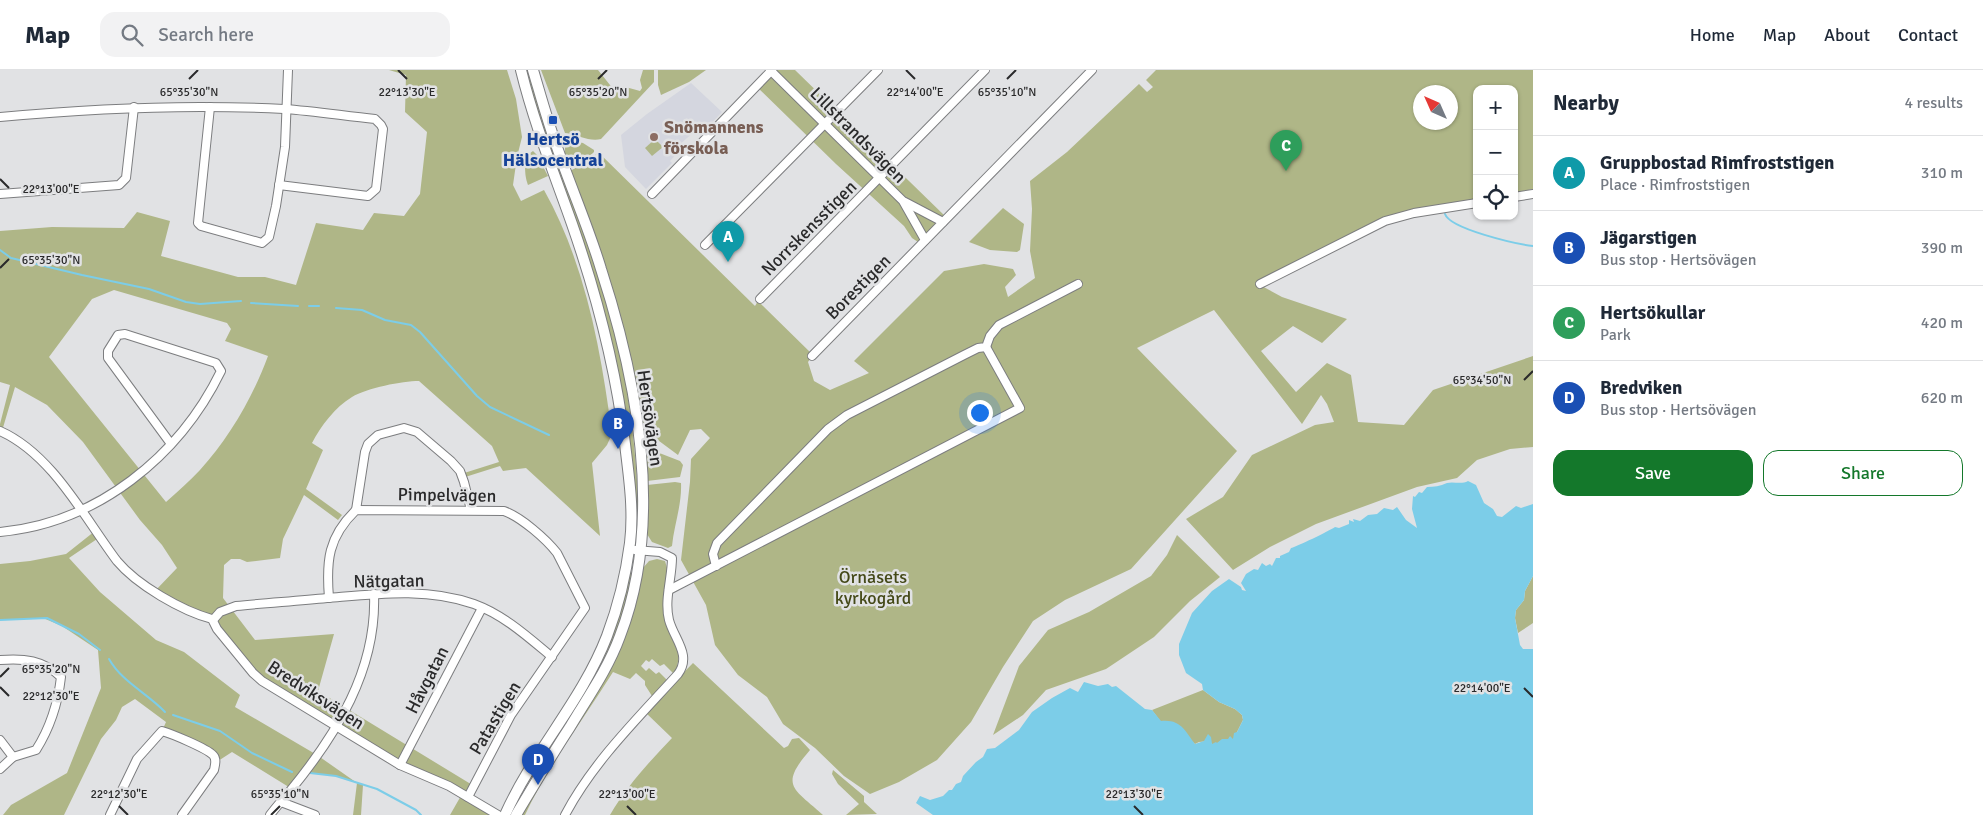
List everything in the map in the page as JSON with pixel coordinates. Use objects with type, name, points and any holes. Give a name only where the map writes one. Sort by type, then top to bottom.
[{"type":"main road","name":"Hertsövägen","points":[[505,815],[525,778],[594,666],[613,618],[624,576],[629,550],[631,510],[629,476],[618,388],[609,348],[578,242],[534,120],[520,70]]},
{"type":"main road","name":"Hertsövägen","points":[[516,815],[606,668],[620,635],[632,597],[641,550],[642,482],[638,432],[618,325],[602,270],[558,149],[532,70]]},
{"type":"street","points":[[210,107],[198,223],[201,226],[262,242],[269,237],[285,146],[288,70]]},
{"type":"street","points":[[652,194],[771,70]]},
{"type":"street","name":"Lillstrandsvägen","points":[[771,70],[903,201],[943,222]]},
{"type":"street","points":[[705,246],[878,70]]},
{"type":"street","name":"Norrskensstigen","points":[[760,299],[985,70]]},
{"type":"street","points":[[925,240],[1092,70]]},
{"type":"street","points":[[0,117],[134,107],[210,107],[287,110],[375,120],[382,126],[376,189],[368,196],[279,185]]},
{"type":"street","points":[[0,194],[119,185],[126,178],[134,107]]},
{"type":"street","points":[[1518,196],[1533,194]]},
{"type":"street","name":"Lillstrandsvägen","points":[[903,201],[925,240]]},
{"type":"street","points":[[1260,284],[1385,221],[1414,213],[1473,205]]},
{"type":"street","name":"Borestigen","points":[[812,356],[925,240]]},
{"type":"street","points":[[669,590],[1020,408],[986,347],[990,336],[999,325],[1078,284]]},
{"type":"street","points":[[0,532],[47,523],[80,510],[129,483],[172,444],[211,392],[220,371],[216,363],[125,334],[118,335],[108,351],[108,358],[172,444]]},
{"type":"street","points":[[716,566],[713,554],[717,543],[828,429],[847,415],[978,348],[986,347]]},
{"type":"street","points":[[329,598],[329,550],[356,510],[365,452],[368,444],[378,435],[407,428],[417,432],[456,466],[464,482],[471,510]]},
{"type":"street","points":[[0,433],[20,441],[43,461],[117,561],[134,578],[155,593],[213,620]]},
{"type":"street","name":"Pimpelvägen","points":[[356,510],[500,510],[512,514],[550,545],[561,560],[585,608],[552,657]]},
{"type":"street","points":[[565,815],[600,763],[684,665],[683,656],[668,616],[672,558],[660,552],[629,550]]},
{"type":"street","points":[[270,815],[320,752],[337,727],[355,693],[367,657],[374,620],[374,594]]},
{"type":"street","name":"Nätgatan","points":[[213,620],[220,612],[232,607],[374,594],[435,596],[465,602],[482,608],[518,630],[552,657]]},
{"type":"street","name":"Håvgatan","points":[[400,766],[482,608]]},
{"type":"street","name":"Bredviksvägen","points":[[213,620],[217,629],[258,678],[400,766],[449,786],[498,815]]},
{"type":"street","name":"Patastigen","points":[[468,797],[511,715],[552,657]]},
{"type":"street","points":[[0,660],[27,659],[38,662],[53,669],[61,678],[58,698],[42,740],[36,750],[13,757],[0,768]]},
{"type":"street","points":[[110,815],[137,759],[162,731],[178,736],[213,755],[216,762],[214,770],[182,815]]},
{"type":"street","points":[[0,740],[13,757]]},
{"type":"street","points":[[280,802],[315,815]]},
{"type":"shaded area","name":"Snömannens förskola","points":[[691,83],[722,112],[704,131],[697,129],[677,147],[680,150],[670,161],[672,163],[646,189],[625,167],[621,135]]},
{"type":"green space","points":[[389,70],[507,70],[516,99],[522,137],[513,185],[521,201],[544,190],[571,248],[590,309],[597,340],[612,434],[607,445],[592,463],[600,536],[526,468],[503,471],[500,466],[462,478],[461,474],[499,462],[492,446],[419,381],[412,381],[375,388],[358,394],[346,401],[329,417],[312,443],[323,450],[306,489],[342,515],[338,520],[304,495],[283,539],[280,558],[247,562],[240,559],[231,559],[224,565],[223,598],[255,640],[334,634],[318,691],[474,786],[468,797],[498,815],[450,815],[462,794],[424,775],[259,678],[213,620],[154,592],[177,568],[162,545],[140,520],[83,442],[47,405],[15,387],[2,431],[0,431],[10,385],[0,382],[0,231],[52,227],[124,228],[137,212],[170,221],[161,256],[238,277],[265,277],[296,285],[316,223],[363,230],[374,213],[404,216],[420,194],[427,132],[405,112],[406,75]],"holes":[[[114,290],[227,323],[231,329],[225,341],[268,356],[248,402],[221,444],[196,474],[166,502],[49,357],[92,299]]]},
{"type":"green space","points":[[524,70],[529,70],[586,234],[615,333],[625,377],[632,422],[638,490],[639,513],[637,514],[625,407],[610,334],[591,265],[559,178]]},
{"type":"green space","points":[[541,70],[598,70],[614,90],[622,86],[640,91],[642,88],[640,80],[643,70],[654,70],[654,82],[601,139],[593,140],[565,133]]},
{"type":"green space","points":[[658,70],[706,70],[689,82],[661,95],[658,85]]},
{"type":"green space","points":[[771,70],[795,70],[947,218],[921,244],[912,238],[904,226],[836,164],[756,86]]},
{"type":"green space","name":"Örnäsets kyrkogård","points":[[1156,70],[1533,70],[1533,189],[1518,192],[1518,85],[1473,85],[1473,202],[1391,219],[1260,285],[1282,297],[1347,319],[1322,343],[1293,326],[1261,351],[1296,392],[1327,363],[1351,375],[1358,422],[1404,425],[1433,390],[1533,356],[1533,447],[1510,449],[1477,460],[1457,478],[1417,487],[1316,524],[1270,547],[1233,570],[1186,519],[1223,497],[1252,455],[1315,425],[1334,422],[1327,404],[1321,395],[1302,424],[1214,310],[1137,348],[1237,451],[1131,569],[1065,600],[1033,621],[1003,667],[971,722],[937,760],[899,782],[870,794],[844,776],[815,748],[783,724],[767,697],[738,675],[715,645],[706,605],[681,560],[691,459],[710,438],[701,429],[690,430],[678,455],[651,435],[638,438],[615,319],[566,173],[591,160],[598,152],[755,306],[758,301],[813,355],[808,362],[814,381],[830,390],[869,373],[854,361],[944,271],[984,264],[1013,269],[1016,275],[1005,287],[1008,297],[1035,278],[1030,251],[1032,209],[1030,181],[1067,152],[1139,84],[1147,92],[1153,87],[1146,80]]},
{"type":"green space","points":[[565,139],[583,143],[594,150],[594,152],[582,163],[569,167],[565,156]]},
{"type":"green space","points":[[655,139],[663,147],[652,156],[645,148]]},
{"type":"green space","points":[[533,151],[548,176],[528,185],[525,166],[527,157]]},
{"type":"green space","points":[[1003,208],[1024,224],[1020,250],[1017,252],[990,250],[969,242]]},
{"type":"green space","points":[[649,449],[680,461],[683,465],[680,477],[647,481],[647,451]]},
{"type":"green space","points":[[681,483],[680,499],[672,546],[668,548],[652,542],[647,534],[647,485]]},
{"type":"green space","points":[[95,531],[100,537],[69,558],[100,592],[156,640],[184,652],[240,695],[235,707],[317,755],[357,783],[336,776],[310,773],[292,789],[232,752],[215,763],[212,754],[162,731],[166,722],[135,699],[122,707],[116,720],[101,739],[64,815],[3,815],[11,805],[67,773],[101,688],[98,650],[62,626],[43,618],[0,620],[0,564],[30,561],[66,554]]},
{"type":"green space","points":[[1177,535],[1220,577],[1190,601],[1154,637],[1106,669],[1046,690],[1023,715],[993,735],[1019,666],[1048,630],[1089,612],[1151,576],[1167,555]]},
{"type":"green space","points":[[657,559],[665,561],[668,571],[666,590],[675,643],[679,654],[677,669],[674,674],[664,664],[660,666],[652,659],[649,662],[646,660],[641,666],[646,671],[649,668],[656,674],[659,672],[667,680],[652,696],[645,685],[645,681],[636,673],[630,679],[613,672],[555,760],[525,815],[516,815],[599,690],[619,650],[631,619],[643,568],[649,561]]},
{"type":"green space","points":[[629,572],[634,573],[632,582],[611,649],[565,727],[522,792],[531,772],[576,705]]},
{"type":"green space","points":[[1533,576],[1533,623],[1518,633],[1515,618],[1516,610],[1524,600],[1525,591]]},
{"type":"green space","points":[[693,663],[784,748],[788,746],[792,739],[799,738],[810,750],[800,762],[795,772],[794,786],[804,799],[823,815],[610,815],[631,784],[672,738],[645,712]]},
{"type":"green space","points":[[1203,690],[1242,715],[1243,720],[1233,740],[1229,737],[1229,739],[1222,740],[1216,744],[1212,744],[1210,741],[1195,744],[1167,721],[1161,722],[1152,710]]},
{"type":"green space","points":[[833,770],[864,796],[864,802],[877,814],[846,815],[859,804],[838,784],[832,774]]},
{"type":"green space","points":[[357,783],[363,785],[361,815],[353,815]]},
{"type":"water","points":[[1468,481],[1476,485],[1484,503],[1493,509],[1497,516],[1502,517],[1516,506],[1521,508],[1533,504],[1533,576],[1525,591],[1524,600],[1516,610],[1515,618],[1520,645],[1523,649],[1533,649],[1533,815],[933,815],[916,803],[920,796],[930,800],[943,796],[949,790],[952,790],[956,784],[961,782],[963,776],[976,762],[983,757],[987,749],[995,748],[1019,730],[1032,712],[1070,688],[1078,692],[1084,682],[1098,686],[1108,684],[1112,687],[1116,686],[1145,709],[1152,710],[1161,721],[1178,724],[1195,744],[1204,741],[1208,734],[1211,737],[1212,744],[1222,739],[1228,739],[1230,736],[1233,739],[1234,733],[1237,732],[1243,720],[1242,715],[1203,690],[1202,684],[1186,673],[1179,655],[1179,644],[1192,613],[1212,591],[1229,579],[1246,591],[1241,583],[1246,574],[1254,569],[1258,570],[1262,563],[1266,566],[1270,564],[1272,566],[1276,558],[1280,558],[1280,556],[1289,552],[1291,548],[1335,527],[1339,528],[1349,524],[1349,520],[1354,522],[1353,519],[1360,521],[1368,515],[1377,514],[1384,508],[1393,510],[1397,507],[1406,520],[1417,528],[1412,509],[1413,496],[1415,497],[1419,492],[1422,493],[1427,487]]},
{"type":"waterway","points":[[1445,214],[1458,225],[1471,230],[1499,239],[1533,246]]},
{"type":"waterway","points":[[0,250],[11,258],[149,289],[186,302],[200,304],[241,301]]},
{"type":"waterway","points":[[251,303],[298,306]]},
{"type":"waterway","points":[[309,306],[319,306]]},
{"type":"waterway","points":[[336,308],[362,310],[385,320],[411,325],[420,332],[477,396],[490,407],[549,435]]},
{"type":"waterway","points":[[0,620],[47,618],[79,634],[100,650]]},
{"type":"waterway","points":[[109,659],[128,681],[165,712]]},
{"type":"waterway","points":[[173,715],[220,731],[252,753],[292,772]]},
{"type":"waterway","points":[[310,773],[336,776],[377,789],[416,810],[421,815]]},
{"type":"place","name":"Hertsö Hälsocentral","points":[[553,120]]},
{"type":"place","name":"Snömannens förskola","points":[[654,137]]},
{"type":"place","name":"Hertsökullar","points":[[1286,171]]},
{"type":"place","name":"Gruppbostad Rimfroststigen","points":[[728,262]]},
{"type":"place","name":"Jägarstigen","points":[[618,449]]},
{"type":"place","name":"Bredviken","points":[[538,785]]}]
